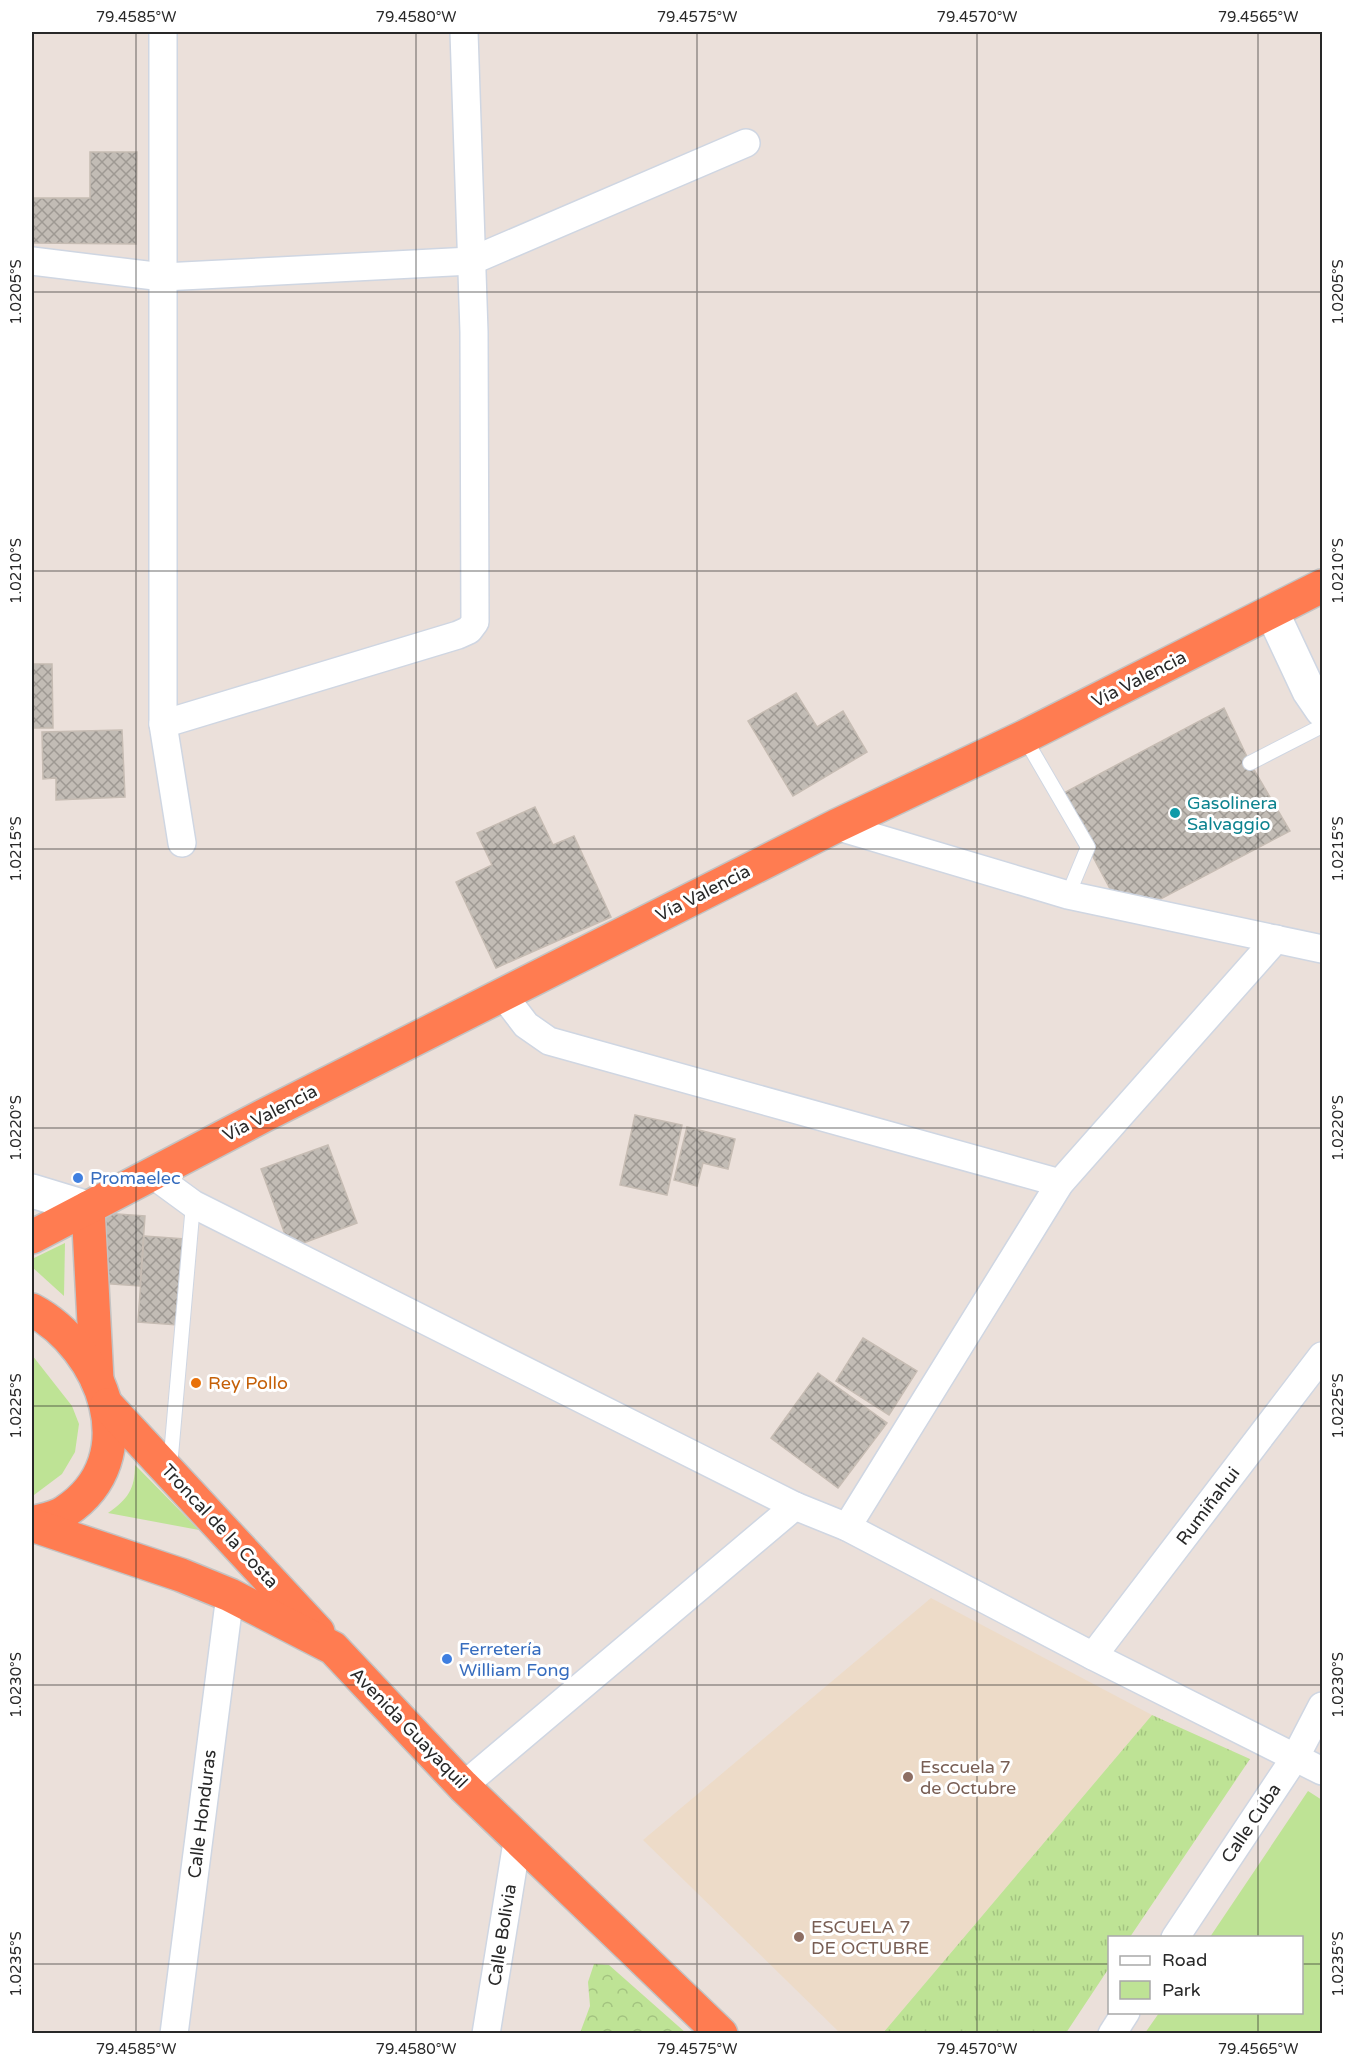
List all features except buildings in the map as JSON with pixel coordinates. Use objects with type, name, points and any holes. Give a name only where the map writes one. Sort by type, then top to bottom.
[{"type":"highway","name":"Vía Valencia","points":[[32,1237],[152,1173],[836,826],[1024,737],[1323,586]]},
{"type":"highway","points":[[32,1524],[65,1513],[85,1496],[99,1476],[110,1449],[111,1428],[102,1393],[88,1208]]},
{"type":"highway","name":"Troncal de la Costa","points":[[32,1310],[57,1328],[78,1351],[102,1393],[170,1472],[333,1648]]},
{"type":"highway","name":"Avenida Guayaquil","points":[[32,1524],[181,1575],[230,1595],[333,1648],[463,1786],[518,1836],[721,2034]]},
{"type":"street","points":[[163,32],[163,724],[182,843]]},
{"type":"street","points":[[163,724],[458,635],[469,630],[475,622],[471,261],[464,32]]},
{"type":"street","points":[[32,261],[163,278],[471,261],[746,143]]},
{"type":"street","points":[[1272,612],[1309,692],[1323,710]]},
{"type":"street","points":[[836,826],[1068,895],[1323,949]]},
{"type":"street","points":[[846,1527],[1060,1183],[1276,939]]},
{"type":"street","points":[[503,995],[526,1025],[549,1041],[1060,1183]]},
{"type":"street","points":[[152,1173],[193,1204],[795,1506],[846,1527],[1093,1656],[1296,1756],[1323,1772]]},
{"type":"street","points":[[32,1191],[88,1208]]},
{"type":"street","name":"Rumiñahui","points":[[1093,1656],[1323,1356]]},
{"type":"street","points":[[463,1786],[795,1506]]},
{"type":"street","name":"Calle Honduras","points":[[174,2034],[230,1595]]},
{"type":"street","name":"Calle Cuba","points":[[1176,1936],[1296,1756],[1323,1706]]},
{"type":"street","name":"Calle Bolivia","points":[[486,2034],[518,1836]]},
{"type":"street","points":[[1112,2034],[1125,2014]]},
{"type":"lane","points":[[1250,763],[1323,726]]},
{"type":"lane","points":[[1024,737],[1088,847],[1068,895]]},
{"type":"lane","points":[[170,1472],[193,1204]]},
{"type":"shaded area","name":"Esccuela 7 de Octubre","points":[[931,1598],[1152,1715],[883,2033],[840,2033],[643,1840]]},
{"type":"green space","points":[[65,1243],[64,1296],[32,1267],[32,1259]]},
{"type":"green space","points":[[32,1355],[72,1406],[79,1424],[75,1452],[62,1474],[34,1495],[32,1495]]},
{"type":"green space","points":[[135,1465],[199,1530],[108,1513],[129,1493],[134,1481]]},
{"type":"green space","points":[[1152,1715],[1250,1759],[1131,1936],[1108,1936],[1108,1970],[1066,2033],[883,2033]]},
{"type":"green space","points":[[1308,1791],[1322,1800],[1322,2033],[1145,2033],[1158,2014],[1303,2014],[1303,1936],[1211,1936]]},
{"type":"green space","points":[[594,1964],[609,1965],[686,2033],[580,2033],[590,2006],[588,1982]]},
{"type":"place","name":"Gasolinera Salvaggio","points":[[1175,813]]},
{"type":"place","name":"Promaelec","points":[[78,1178]]},
{"type":"place","name":"Rey Pollo","points":[[196,1383]]},
{"type":"place","name":"Ferretería William Fong","points":[[447,1659]]},
{"type":"place","name":"Esccuela 7 de Octubre","points":[[908,1777]]},
{"type":"place","name":"ESCUELA 7 DE OCTUBRE","points":[[799,1937]]}]
